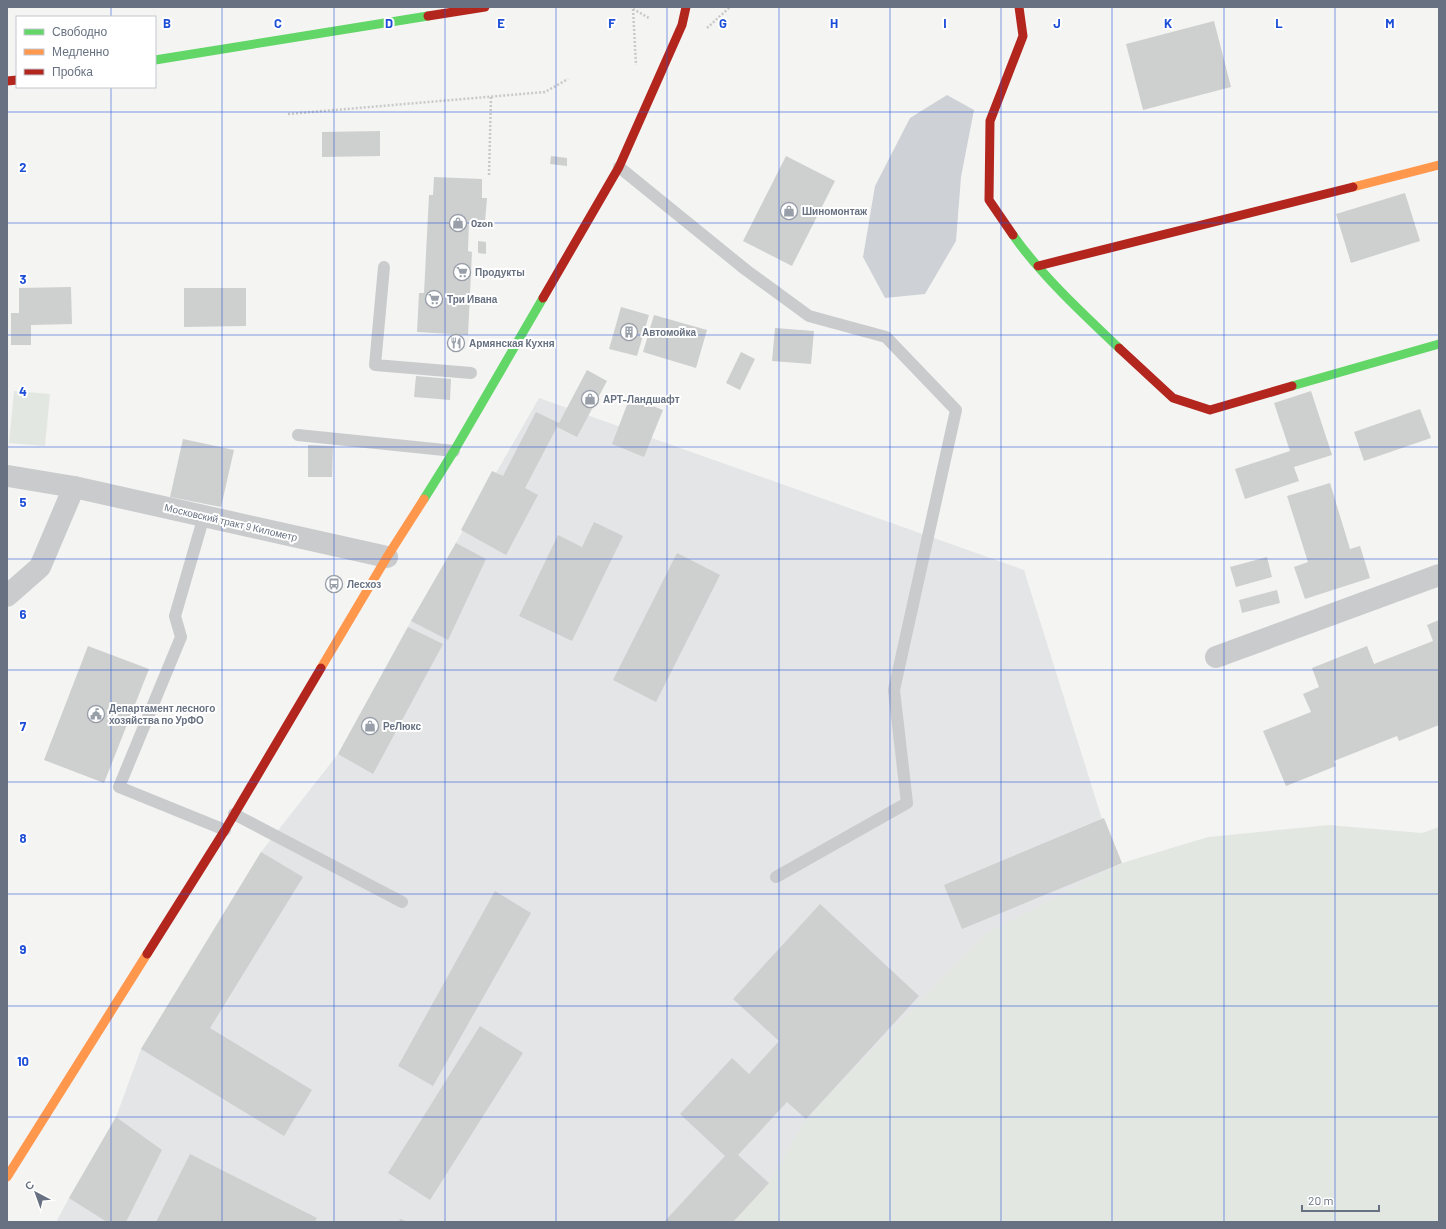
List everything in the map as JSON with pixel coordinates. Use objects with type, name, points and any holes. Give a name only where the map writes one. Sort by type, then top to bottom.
[{"type":"street","points":[[156,60],[485,7]]},
{"type":"street","points":[[7,1177],[225,830],[387,558],[454,451],[619,167],[682,25],[686,7]]},
{"type":"street","points":[[1019,7],[1023,36],[990,120],[990,200],[1028,256],[1095,325],[1173,398],[1210,410],[1439,344]]},
{"type":"street","points":[[1038,266],[1439,165]]},
{"type":"street","name":"Московский тракт 9 Километр","points":[[8,476],[74,487],[387,558]]},
{"type":"street","points":[[7,596],[40,567],[74,487]]},
{"type":"street","points":[[1216,657],[1439,575]]},
{"type":"lane","points":[[619,167],[746,270],[809,316],[886,337],[956,410],[894,690],[907,803],[776,877]]},
{"type":"lane","points":[[384,267],[375,365],[471,373]]},
{"type":"lane","points":[[298,436],[454,451]]},
{"type":"lane","points":[[204,516],[175,616],[181,637],[119,787],[225,830]]},
{"type":"lane","points":[[234,814],[402,902]]},
{"type":"path","points":[[705,30],[730,7]]},
{"type":"path","points":[[637,69],[633,9],[649,18]]},
{"type":"path","points":[[288,114],[545,92],[568,79]]},
{"type":"path","points":[[490,175],[491,97]]},
{"type":"shaded area","points":[[947,95],[974,110],[961,177],[956,241],[925,294],[885,298],[863,257],[875,186],[910,118]]},
{"type":"shaded area","points":[[14,391],[50,394],[45,446],[9,443]]},
{"type":"shaded area","points":[[539,398],[1024,570],[1134,921],[772,1222],[56,1222],[116,1117],[141,1049],[261,852],[338,754],[411,621]]},
{"type":"shaded area","points":[[1329,825],[1422,833],[1439,827],[1439,1222],[733,1222],[769,1183],[806,1119],[985,934],[1122,863],[1208,837]]},
{"type":"building","points":[[1214,21],[1231,87],[1143,110],[1126,44]]},
{"type":"building","points":[[380,131],[380,156],[322,157],[322,132]]},
{"type":"building","points":[[551,156],[567,158],[567,166],[550,164]]},
{"type":"building","name":"Шиномонтаж","points":[[786,156],[835,181],[792,266],[743,241]]},
{"type":"building","points":[[434,177],[482,179],[482,198],[487,198],[485,222],[469,221],[468,251],[472,252],[468,335],[417,332],[419,293],[424,293],[429,195],[433,195]]},
{"type":"building","points":[[1405,193],[1420,241],[1351,263],[1336,214]]},
{"type":"building","points":[[478,241],[486,242],[486,254],[478,253]]},
{"type":"building","points":[[71,287],[72,324],[31,325],[31,345],[11,345],[11,313],[19,313],[19,288]]},
{"type":"building","points":[[184,288],[246,288],[246,326],[184,327]]},
{"type":"building","name":"Автомойка","points":[[621,307],[649,315],[637,356],[609,349]]},
{"type":"building","points":[[654,315],[707,330],[696,368],[643,352]]},
{"type":"building","points":[[775,328],[814,331],[811,364],[772,361]]},
{"type":"building","points":[[741,352],[755,359],[740,390],[726,383]]},
{"type":"building","points":[[587,370],[607,381],[577,437],[557,427],[525,488],[538,495],[506,555],[461,530],[492,471],[503,476],[536,412],[559,423]]},
{"type":"building","points":[[416,376],[451,379],[450,400],[414,397]]},
{"type":"building","points":[[1311,391],[1332,455],[1294,467],[1299,481],[1245,499],[1235,469],[1290,451],[1274,403]]},
{"type":"building","points":[[630,397],[663,410],[644,457],[612,444]]},
{"type":"building","points":[[1420,409],[1431,438],[1364,461],[1354,432]]},
{"type":"building","points":[[183,439],[234,450],[221,507],[170,497]]},
{"type":"building","points":[[308,445],[333,446],[332,477],[308,477]]},
{"type":"building","points":[[1330,483],[1350,549],[1360,546],[1370,578],[1305,599],[1294,567],[1308,562],[1287,496]]},
{"type":"building","points":[[594,522],[623,536],[572,641],[519,616],[558,535],[582,547]]},
{"type":"building","points":[[456,543],[486,559],[448,640],[411,621]]},
{"type":"building","points":[[677,553],[720,575],[656,702],[613,680]]},
{"type":"building","points":[[1267,557],[1272,577],[1236,587],[1230,567]]},
{"type":"building","points":[[1277,590],[1280,603],[1242,613],[1239,600]]},
{"type":"building","points":[[1439,620],[1439,725],[1399,741],[1397,736],[1334,761],[1336,766],[1286,786],[1263,731],[1311,712],[1303,694],[1319,687],[1312,668],[1367,646],[1374,664],[1433,641],[1427,625]]},
{"type":"building","points":[[408,627],[443,644],[373,774],[338,754]]},
{"type":"building","name":"Департамент лесного хозяйства по УрФО","points":[[88,646],[149,669],[104,783],[44,760]]},
{"type":"building","points":[[1104,818],[1122,863],[962,929],[944,885]]},
{"type":"building","points":[[261,852],[303,877],[210,1028],[312,1090],[284,1136],[141,1049]]},
{"type":"building","points":[[495,891],[531,913],[433,1086],[398,1066]]},
{"type":"building","points":[[820,904],[919,996],[806,1119],[787,1102],[738,1155],[769,1183],[733,1222],[664,1222],[725,1156],[680,1114],[732,1058],[749,1074],[779,1041],[733,999]]},
{"type":"building","points":[[480,1026],[523,1053],[430,1200],[388,1173]]},
{"type":"building","points":[[116,1117],[162,1150],[126,1222],[107,1222],[69,1198]]},
{"type":"building","points":[[190,1154],[317,1218],[315,1222],[156,1222]]},
{"type":"building","points":[[400,1219],[409,1222],[399,1222]]},
{"type":"traffic: fast","points":[[156,60],[428,16]]},
{"type":"traffic: fast","points":[[1013,235],[1049,279],[1119,348]]},
{"type":"traffic: fast","points":[[424,499],[454,451],[543,298]]},
{"type":"traffic: fast","points":[[1292,386],[1439,344]]},
{"type":"traffic: slow","points":[[1353,187],[1439,165]]},
{"type":"traffic: slow","points":[[321,668],[387,557],[424,499]]},
{"type":"traffic: slow","points":[[7,1177],[147,954]]},
{"type":"traffic: jam","points":[[428,16],[485,7]]},
{"type":"traffic: jam","points":[[543,298],[619,167],[682,25],[686,7]]},
{"type":"traffic: jam","points":[[1013,235],[989,200],[990,121],[1023,36],[1019,7]]},
{"type":"traffic: jam","points":[[7,81],[16,80]]},
{"type":"traffic: jam","points":[[1038,266],[1353,187]]},
{"type":"traffic: jam","points":[[1119,348],[1173,398],[1210,410],[1292,386]]},
{"type":"traffic: jam","points":[[147,954],[225,830],[321,668]]},
{"type":"place","name":"Шиномонтаж","points":[[789,211]]},
{"type":"place","name":"Ozon","points":[[458,223]]},
{"type":"place","name":"Продукты","points":[[462,272]]},
{"type":"place","name":"Три Ивана","points":[[434,299]]},
{"type":"place","name":"Автомойка","points":[[629,332]]},
{"type":"place","name":"Армянская Кухня","points":[[456,343]]},
{"type":"place","name":"АРТ-Ландшафт","points":[[590,399]]},
{"type":"place","name":"Лесхоз","points":[[334,584]]},
{"type":"place","name":"Департамент лесного хозяйства по УрФО","points":[[96,714]]},
{"type":"place","name":"РеЛюкс","points":[[370,726]]}]
